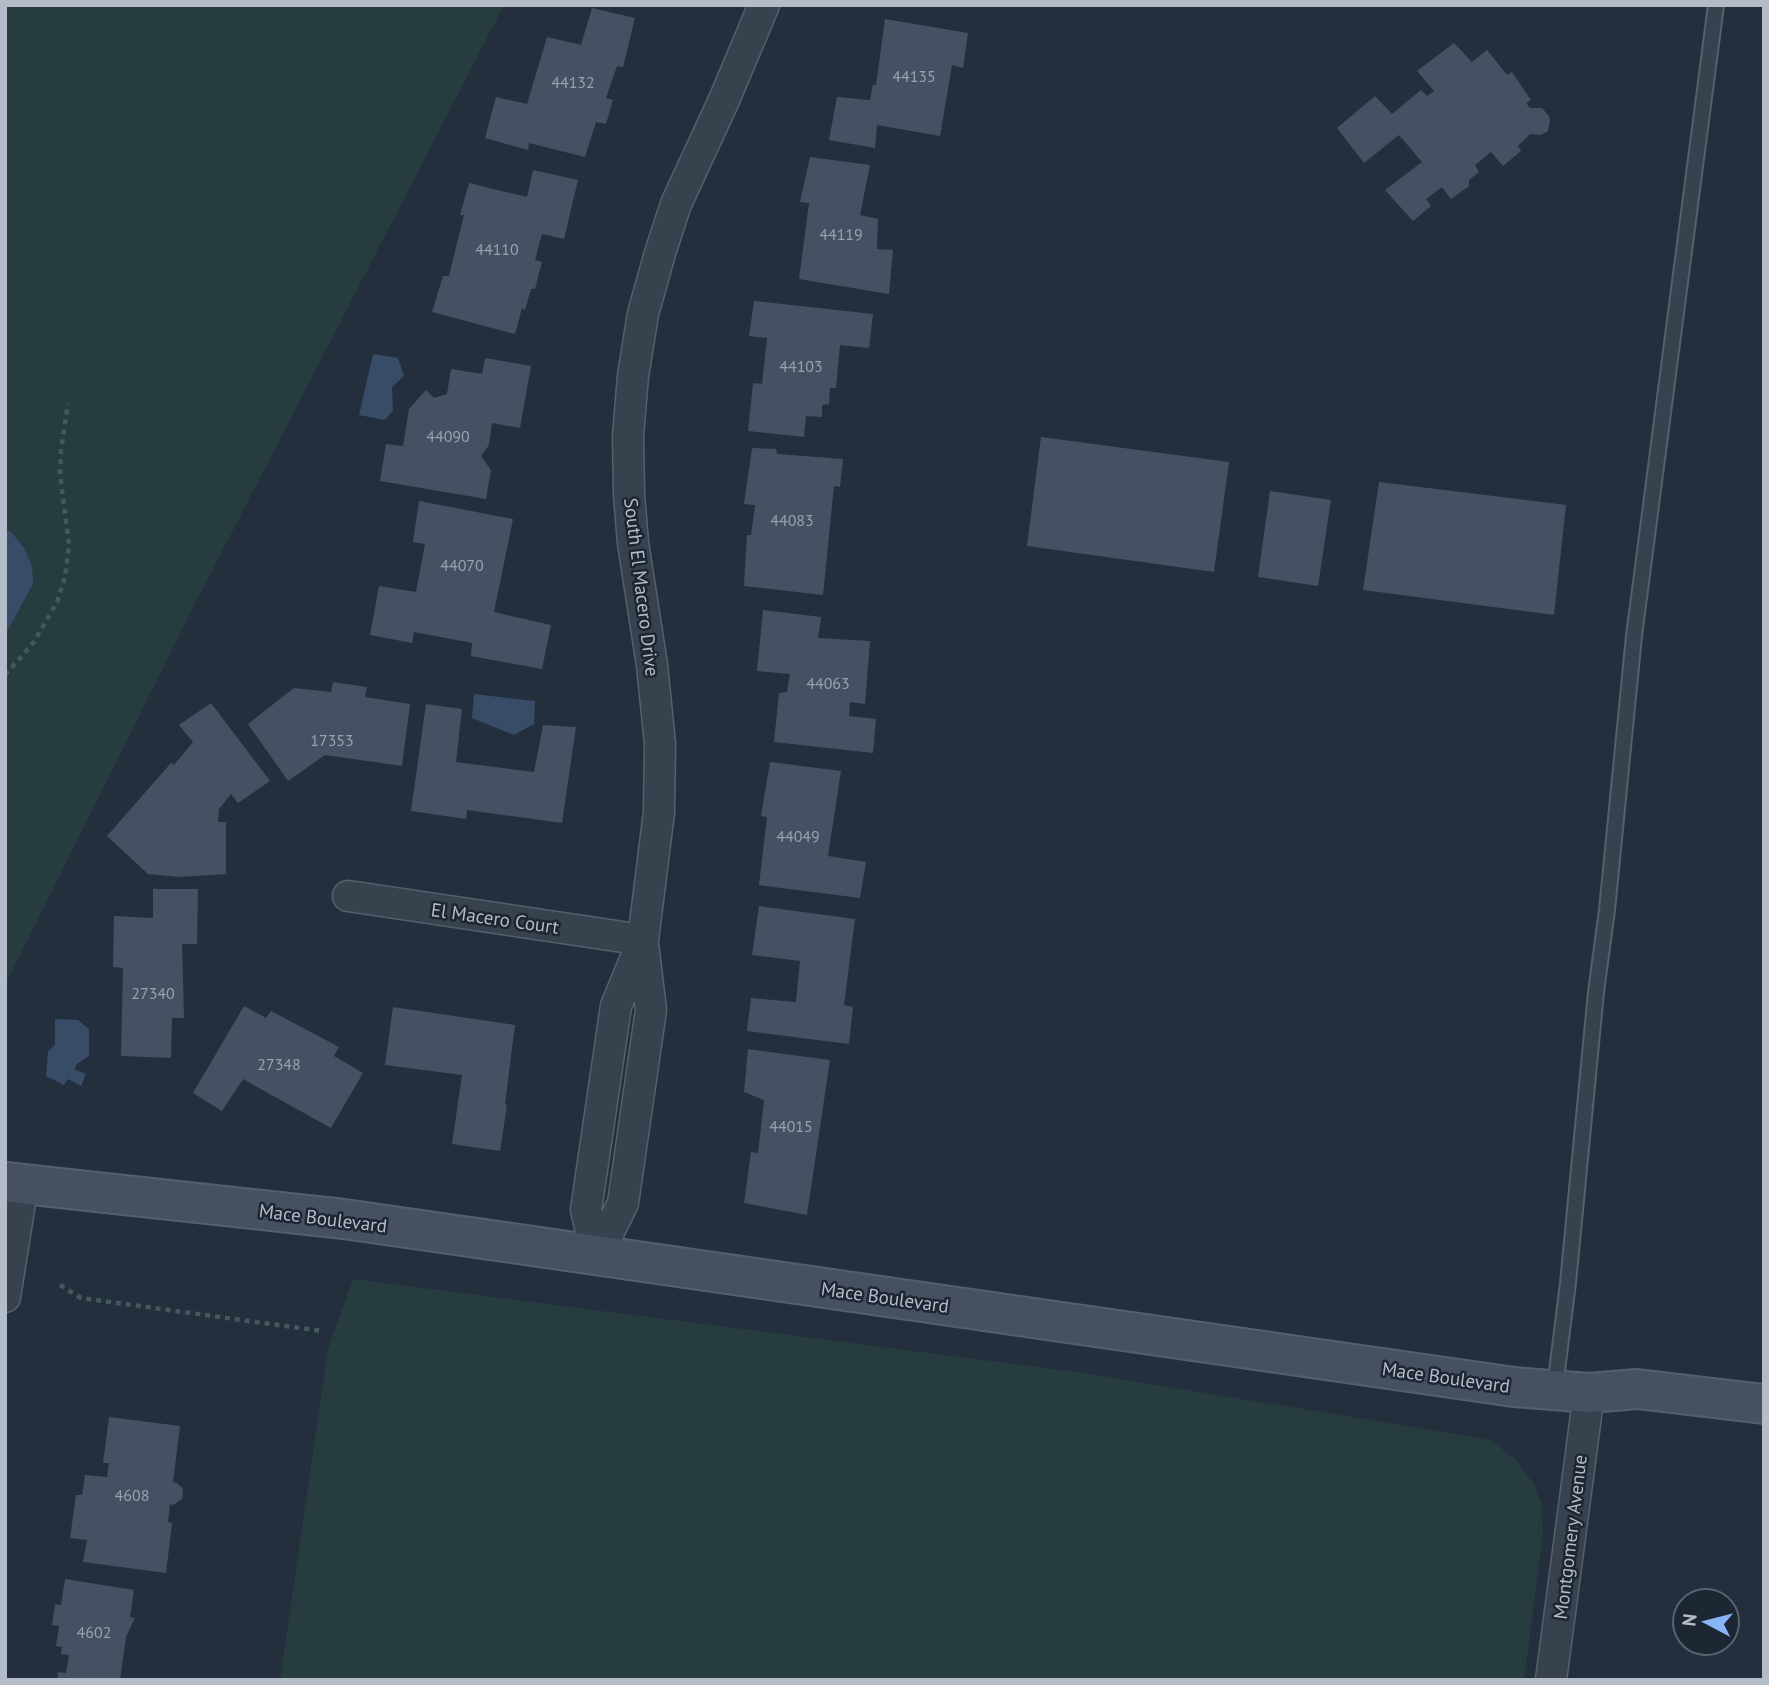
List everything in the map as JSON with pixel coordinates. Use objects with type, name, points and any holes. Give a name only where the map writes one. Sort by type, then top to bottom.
[{"type":"street","name":"South El Macero Drive","points":[[597,1256],[623,1203],[651,1010],[643,940],[659,812],[660,744],[629,494],[628,436],[633,376],[643,314],[676,204],[764,5]]},
{"type":"street","name":"El Macero Court","points":[[348,896],[643,940]]},
{"type":"street","name":"Mace Boulevard","points":[[14,1183],[344,1219],[1487,1383],[1572,1392],[1637,1388],[1764,1404]]},
{"type":"street","points":[[5,1297],[14,1183]]},
{"type":"street","name":"Montgomery Avenue","points":[[1551,1680],[1572,1392]]},
{"type":"lane","points":[[1572,1392],[1568,1283],[1596,992],[1607,911],[1634,636],[1716,5]]},
{"type":"path","points":[[5,675],[34,642],[57,601],[65,577],[69,545],[60,474],[68,404]]},
{"type":"path","points":[[60,1285],[81,1298],[322,1331]]},
{"type":"green space","points":[[5,5],[504,5],[199,596],[5,985]]},
{"type":"green space","points":[[353,1279],[1085,1373],[1490,1440],[1514,1458],[1534,1484],[1541,1504],[1543,1533],[1524,1680],[280,1680],[328,1349]]},
{"type":"water","points":[[373,354],[398,358],[404,376],[392,387],[393,410],[385,420],[359,415]]},
{"type":"water","points":[[5,529],[12,533],[24,548],[32,566],[33,584],[5,635]]},
{"type":"water","points":[[474,694],[535,701],[534,724],[514,735],[472,718]]},
{"type":"water","points":[[55,1019],[78,1020],[89,1029],[89,1056],[74,1069],[86,1074],[81,1086],[68,1079],[64,1085],[46,1076],[48,1051],[55,1045]]},
{"type":"building","points":[[592,8],[635,18],[623,67],[617,66],[606,98],[613,100],[606,124],[596,122],[585,157],[529,143],[528,150],[485,138],[496,97],[527,104],[547,37],[581,45]]},
{"type":"building","points":[[885,19],[968,33],[963,68],[952,65],[940,136],[877,125],[875,148],[829,140],[837,97],[870,100],[873,85],[876,85]]},
{"type":"building","points":[[1454,43],[1472,62],[1487,50],[1507,75],[1512,72],[1531,100],[1526,103],[1530,108],[1542,108],[1549,116],[1548,131],[1541,135],[1530,134],[1518,146],[1521,151],[1503,166],[1491,152],[1475,165],[1479,172],[1469,180],[1469,186],[1451,199],[1442,187],[1426,199],[1431,206],[1413,221],[1385,190],[1422,162],[1399,135],[1364,163],[1337,128],[1375,96],[1392,114],[1421,90],[1427,96],[1434,91],[1417,71]]},
{"type":"building","points":[[810,157],[870,165],[860,215],[878,219],[877,249],[893,250],[889,294],[799,279],[809,203],[800,202]]},
{"type":"building","points":[[533,170],[578,180],[564,239],[542,234],[535,260],[542,262],[535,289],[531,289],[525,310],[522,308],[515,334],[432,312],[443,276],[449,276],[469,183],[527,197]]},
{"type":"building","points":[[754,301],[873,314],[869,348],[840,345],[836,388],[830,388],[829,404],[822,405],[822,417],[806,416],[804,437],[748,431],[753,383],[762,384],[767,338],[749,336]]},
{"type":"building","points":[[485,358],[531,366],[520,428],[492,423],[489,445],[481,456],[491,470],[486,499],[380,481],[386,444],[403,446],[409,409],[426,390],[434,398],[447,394],[451,369],[482,374]]},
{"type":"building","points":[[1041,437],[1229,462],[1214,572],[1027,546]]},
{"type":"building","points":[[752,448],[776,449],[777,454],[843,459],[840,487],[834,486],[823,595],[744,586],[747,535],[751,535],[755,505],[744,504]]},
{"type":"building","points":[[1379,482],[1566,505],[1554,615],[1363,590]]},
{"type":"building","points":[[1270,491],[1331,500],[1318,586],[1258,577]]},
{"type":"building","points":[[419,501],[513,519],[494,612],[551,625],[542,669],[471,656],[472,643],[414,632],[412,643],[370,635],[379,586],[416,592],[425,544],[413,542]]},
{"type":"building","points":[[763,610],[821,617],[818,638],[870,641],[865,704],[850,702],[849,716],[876,719],[873,753],[774,742],[779,693],[787,692],[790,674],[757,671]]},
{"type":"building","points":[[333,682],[367,687],[365,697],[410,704],[402,766],[325,755],[288,781],[248,724],[294,688],[331,692]]},
{"type":"building","points":[[211,703],[270,781],[238,803],[231,794],[219,809],[218,822],[226,822],[226,874],[180,877],[148,874],[107,836],[193,742],[179,725]]},
{"type":"building","points":[[426,704],[462,709],[456,762],[534,772],[543,725],[576,727],[562,823],[467,810],[466,819],[411,811]]},
{"type":"building","points":[[770,762],[841,771],[828,856],[866,862],[860,898],[759,885],[767,817],[761,816]]},
{"type":"building","points":[[153,889],[198,889],[197,944],[182,944],[184,1018],[172,1018],[171,1058],[121,1056],[123,968],[113,967],[114,916],[153,918]]},
{"type":"building","points":[[759,906],[855,919],[844,1005],[853,1007],[849,1044],[747,1031],[751,998],[796,1002],[800,961],[752,955]]},
{"type":"building","points":[[244,1006],[266,1018],[271,1011],[339,1047],[334,1056],[363,1073],[331,1128],[243,1079],[222,1111],[193,1093]]},
{"type":"building","points":[[393,1007],[515,1025],[500,1151],[452,1144],[462,1075],[385,1065]]},
{"type":"building","points":[[748,1049],[830,1060],[807,1215],[744,1203],[751,1152],[758,1153],[764,1100],[744,1092]]},
{"type":"building","points":[[109,1417],[180,1426],[173,1482],[183,1489],[182,1499],[170,1504],[168,1522],[172,1523],[166,1573],[83,1562],[87,1540],[70,1538],[76,1495],[82,1495],[85,1475],[107,1477],[109,1463],[103,1463]]},
{"type":"building","points":[[65,1579],[134,1590],[130,1617],[135,1618],[126,1637],[120,1680],[57,1680],[58,1672],[66,1673],[69,1655],[61,1654],[62,1647],[56,1646],[59,1626],[52,1625],[55,1604],[61,1605]]}]
